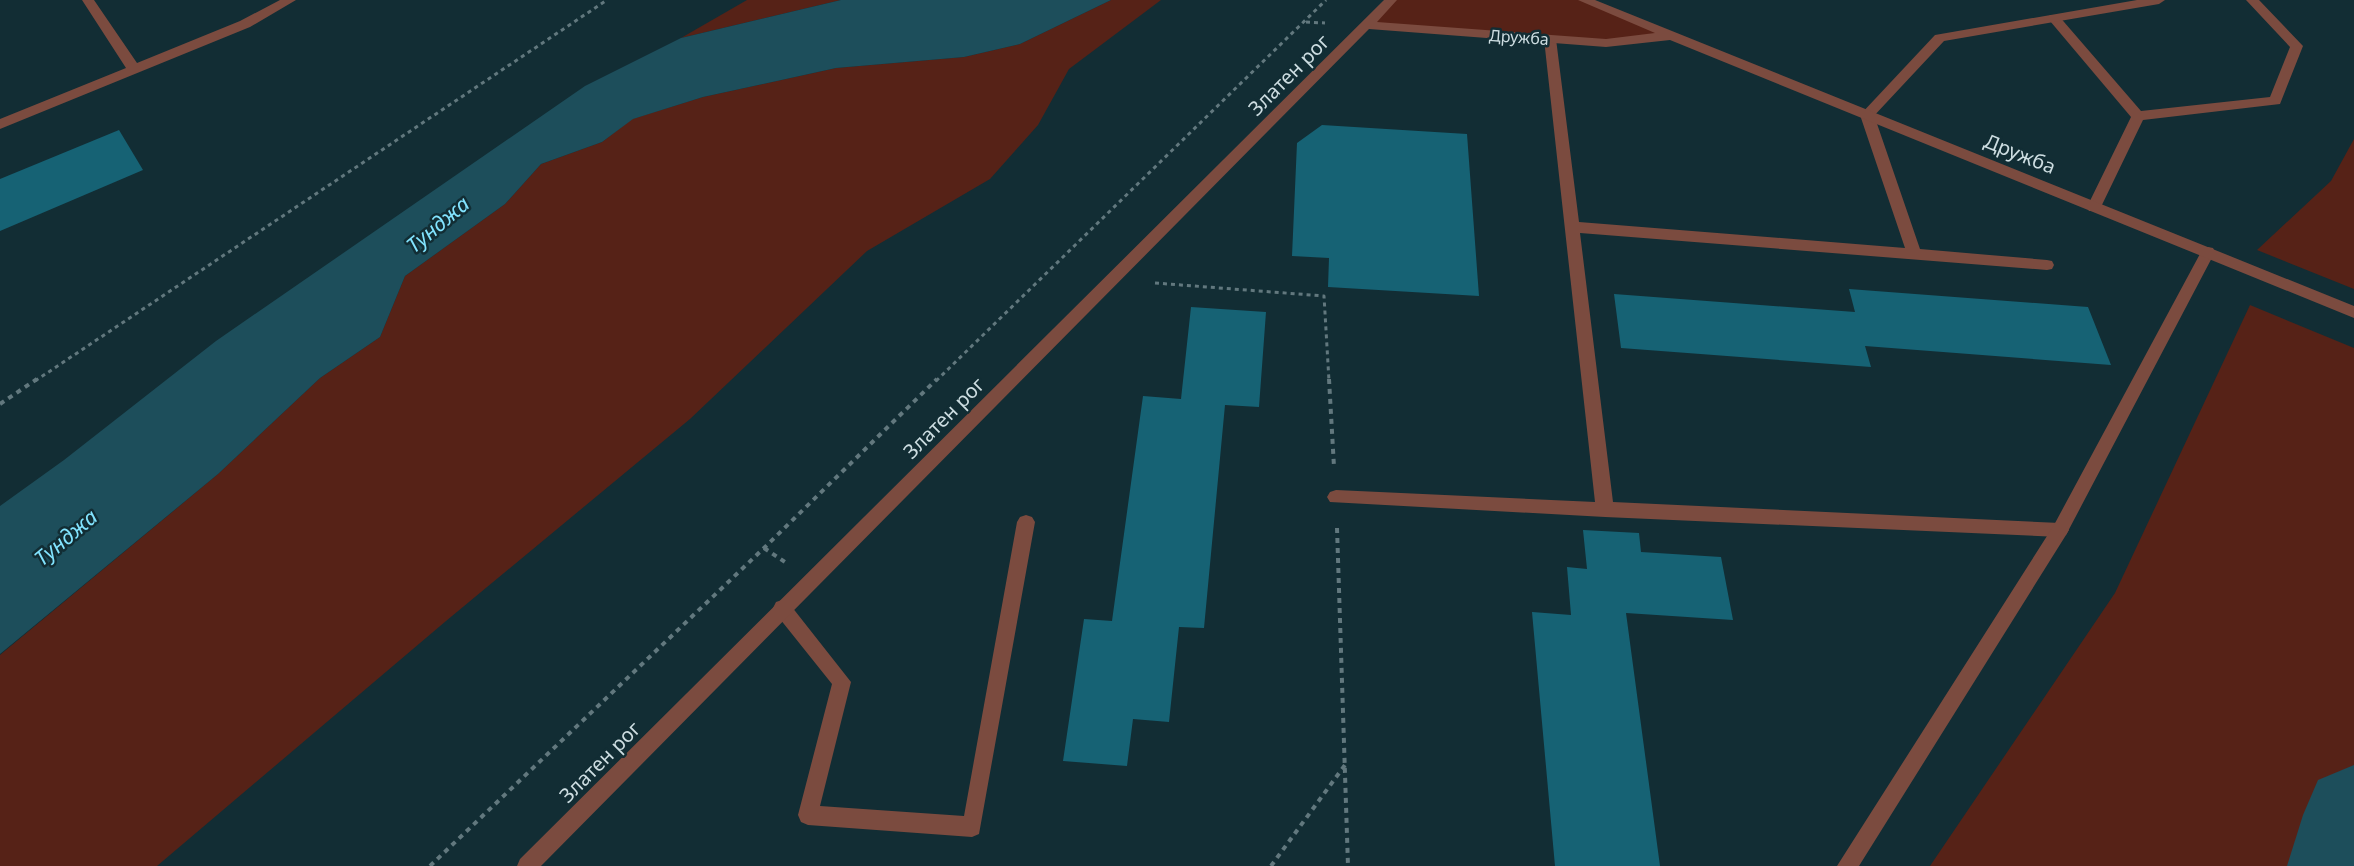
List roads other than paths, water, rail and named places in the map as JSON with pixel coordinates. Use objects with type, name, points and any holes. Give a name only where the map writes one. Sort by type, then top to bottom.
[{"type":"street","points":[[88,0],[134,69]]},
{"type":"street","points":[[0,124],[245,24],[290,0]]},
{"type":"street","name":"Златен рог","points":[[527,866],[782,608],[1368,26],[1391,0]]},
{"type":"street","name":"Дружба","points":[[1584,0],[2354,312]]},
{"type":"street","points":[[1914,254],[1867,115],[1940,38],[2159,0]]},
{"type":"street","points":[[2138,116],[2275,101],[2297,46],[2252,0]]},
{"type":"street","points":[[2054,18],[2138,116]]},
{"type":"street","name":"Дружба","points":[[1368,26],[1606,43],[1670,36]]},
{"type":"street","points":[[1550,39],[1605,510]]},
{"type":"street","points":[[2094,207],[2138,116]]},
{"type":"street","points":[[1572,227],[2047,265]]},
{"type":"street","points":[[1847,866],[2060,530],[2208,252]]},
{"type":"street","points":[[1336,498],[2060,530]]},
{"type":"street","points":[[782,608],[842,682],[808,814],[972,827],[1026,522]]},
{"type":"water","points":[[841,0],[1111,0],[1020,44],[964,57],[836,68],[703,97],[633,119],[602,142],[541,164],[505,204],[405,276],[380,337],[320,378],[218,474],[0,654],[0,506],[64,460],[216,341],[585,86],[681,38]]},
{"type":"waterway","name":"Тунджа","points":[[2339,866],[2354,815]]}]
